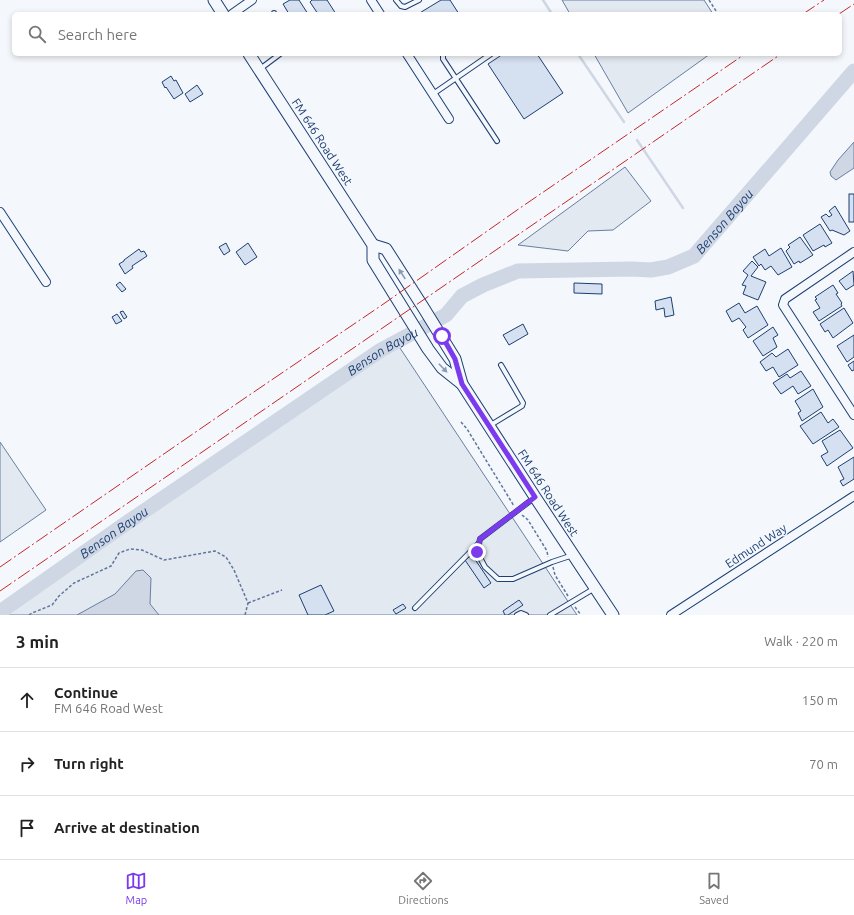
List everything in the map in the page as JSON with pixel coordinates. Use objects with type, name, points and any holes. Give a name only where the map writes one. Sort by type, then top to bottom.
[{"type":"main road","points":[[214,0],[222,12]]},
{"type":"main road","name":"FM 646 Road West","points":[[250,56],[373,245],[374,260],[428,349],[442,368],[462,384]]},
{"type":"main road","name":"FM 646 Road West","points":[[373,245],[386,249],[442,336],[455,359],[462,384],[613,615]]},
{"type":"street","points":[[235,12],[252,0]]},
{"type":"street","points":[[374,1],[379,12]]},
{"type":"street","points":[[408,56],[450,119]]},
{"type":"street","points":[[0,212],[46,282]]},
{"type":"street","points":[[854,252],[785,299],[783,305],[854,415]]},
{"type":"street","name":"Edmund Way","points":[[671,615],[854,496]]},
{"type":"lane","points":[[396,0],[401,6],[406,7],[419,0]]},
{"type":"lane","points":[[259,69],[277,56]]},
{"type":"lane","points":[[443,56],[443,59],[497,141]]},
{"type":"lane","points":[[433,94],[488,56]]},
{"type":"lane","points":[[489,426],[522,406],[523,403],[501,365]]},
{"type":"lane","points":[[535,497],[480,539],[477,552],[484,567],[498,579],[513,579],[552,562],[573,555]]},
{"type":"lane","points":[[415,608],[480,543]]},
{"type":"lane","points":[[550,615],[595,588]]},
{"type":"lane","points":[[517,615],[521,613],[526,615]]},
{"type":"path","points":[[709,0],[717,12]]},
{"type":"path","points":[[461,422],[467,429],[518,511],[528,520],[547,551],[552,562],[555,575],[568,596]]},
{"type":"path","points":[[29,615],[52,605],[59,596],[74,583],[110,566],[119,553],[130,549],[142,550],[164,560],[216,551],[226,558],[234,570],[248,603],[245,615]]},
{"type":"path","points":[[248,603],[282,590]]},
{"type":"path","points":[[575,607],[580,615]]},
{"type":"shaded area","points":[[562,0],[704,0],[712,12],[569,12]]},
{"type":"shaded area","points":[[595,56],[707,56],[628,113]]},
{"type":"shaded area","points":[[854,142],[854,168],[836,180],[831,176],[830,172],[838,160]]},
{"type":"shaded area","points":[[625,167],[651,201],[613,230],[588,231],[568,251],[518,245]]},
{"type":"shaded area","points":[[396,342],[577,615],[0,615],[0,612]]},
{"type":"shaded area","points":[[0,442],[46,510],[0,542]]},
{"type":"shaded area","points":[[143,570],[151,578],[150,604],[159,615],[77,615],[115,594],[136,571]]},
{"type":"building","points":[[290,0],[299,0],[307,12],[288,12],[283,4]]},
{"type":"building","points":[[312,0],[327,0],[335,12],[317,12],[310,2]]},
{"type":"building","points":[[441,0],[450,0],[458,12],[421,12]]},
{"type":"building","points":[[500,56],[538,56],[563,93],[524,119],[488,64]]},
{"type":"building","points":[[171,76],[174,81],[176,80],[183,93],[174,99],[162,82]]},
{"type":"building","points":[[197,85],[203,94],[190,102],[185,94]]},
{"type":"building","points":[[849,194],[854,194],[854,222],[849,222]]},
{"type":"building","points":[[835,206],[850,231],[844,235],[832,230],[830,231],[821,217],[826,214],[829,217],[832,215],[829,211]]},
{"type":"building","points":[[820,224],[832,243],[825,247],[824,245],[813,251],[803,235]]},
{"type":"building","points":[[800,237],[813,255],[800,263],[799,261],[794,264],[786,251],[790,247],[788,245]]},
{"type":"building","points":[[226,243],[230,251],[224,255],[219,247]]},
{"type":"building","points":[[248,243],[257,257],[245,265],[236,252]]},
{"type":"building","points":[[781,248],[792,267],[778,275],[771,266],[765,270],[761,264],[759,266],[753,257],[765,249],[769,256]]},
{"type":"building","points":[[139,249],[141,252],[144,251],[147,256],[132,266],[133,268],[125,274],[119,264]]},
{"type":"building","points":[[752,261],[758,267],[751,276],[766,282],[758,300],[743,294],[746,286],[742,285],[748,275],[743,271]]},
{"type":"building","points":[[853,271],[854,285],[846,290],[839,281]]},
{"type":"building","points":[[120,282],[126,289],[122,292],[116,285]]},
{"type":"building","points":[[574,283],[602,284],[602,294],[574,293]]},
{"type":"building","points":[[833,285],[838,293],[836,294],[842,303],[842,306],[819,321],[813,312],[820,308],[815,300],[817,299],[815,297]]},
{"type":"building","points":[[671,297],[674,315],[665,317],[664,308],[656,310],[655,301]]},
{"type":"building","points":[[739,303],[745,313],[757,306],[768,325],[748,338],[743,330],[746,327],[739,318],[732,322],[726,311]]},
{"type":"building","points":[[844,308],[853,323],[833,338],[828,330],[825,332],[820,324]]},
{"type":"building","points":[[123,311],[127,317],[124,319],[120,312]]},
{"type":"building","points":[[117,314],[122,321],[116,324],[112,317]]},
{"type":"building","points":[[523,324],[528,334],[509,345],[503,335]]},
{"type":"building","points":[[773,327],[778,335],[773,338],[777,347],[763,356],[753,341]]},
{"type":"building","points":[[854,335],[854,357],[847,362],[837,346]]},
{"type":"building","points":[[788,349],[798,365],[779,377],[773,367],[766,371],[760,362],[772,353],[776,357]]},
{"type":"building","points":[[854,361],[854,370],[852,371],[848,365]]},
{"type":"building","points":[[801,371],[811,386],[798,394],[793,386],[781,394],[773,383],[787,374],[790,378]]},
{"type":"building","points":[[813,389],[823,407],[802,421],[798,413],[801,411],[795,401]]},
{"type":"building","points":[[821,412],[828,423],[833,419],[839,427],[813,444],[800,426]]},
{"type":"building","points":[[840,430],[853,448],[827,466],[821,456],[828,452],[822,441]]},
{"type":"building","points":[[854,457],[854,479],[843,486],[840,481],[844,479],[838,467]]},
{"type":"building","points":[[472,555],[491,583],[484,588],[465,560]]},
{"type":"building","points":[[321,585],[334,611],[325,615],[308,615],[299,595]]},
{"type":"building","points":[[519,600],[523,605],[508,615],[505,615],[503,611]]},
{"type":"building","points":[[403,604],[406,608],[396,614],[393,610]]},
{"type":"waterway","points":[[543,0],[551,12]]},
{"type":"waterway","points":[[579,56],[624,122]]},
{"type":"waterway","name":"Benson Bayou","points":[[0,612],[128,522],[381,350],[446,315],[462,296],[483,285],[518,271],[651,270],[668,267],[694,256],[854,71]]},
{"type":"waterway","points":[[637,140],[683,208]]},
{"type":"power","points":[[806,12],[824,0]]},
{"type":"power","points":[[842,12],[854,4]]},
{"type":"power","points":[[0,567],[742,56]]},
{"type":"power","points":[[0,591],[778,56]]},
{"type":"route","points":[[442,336],[455,359],[462,384],[535,497],[480,539],[477,552]]}]
